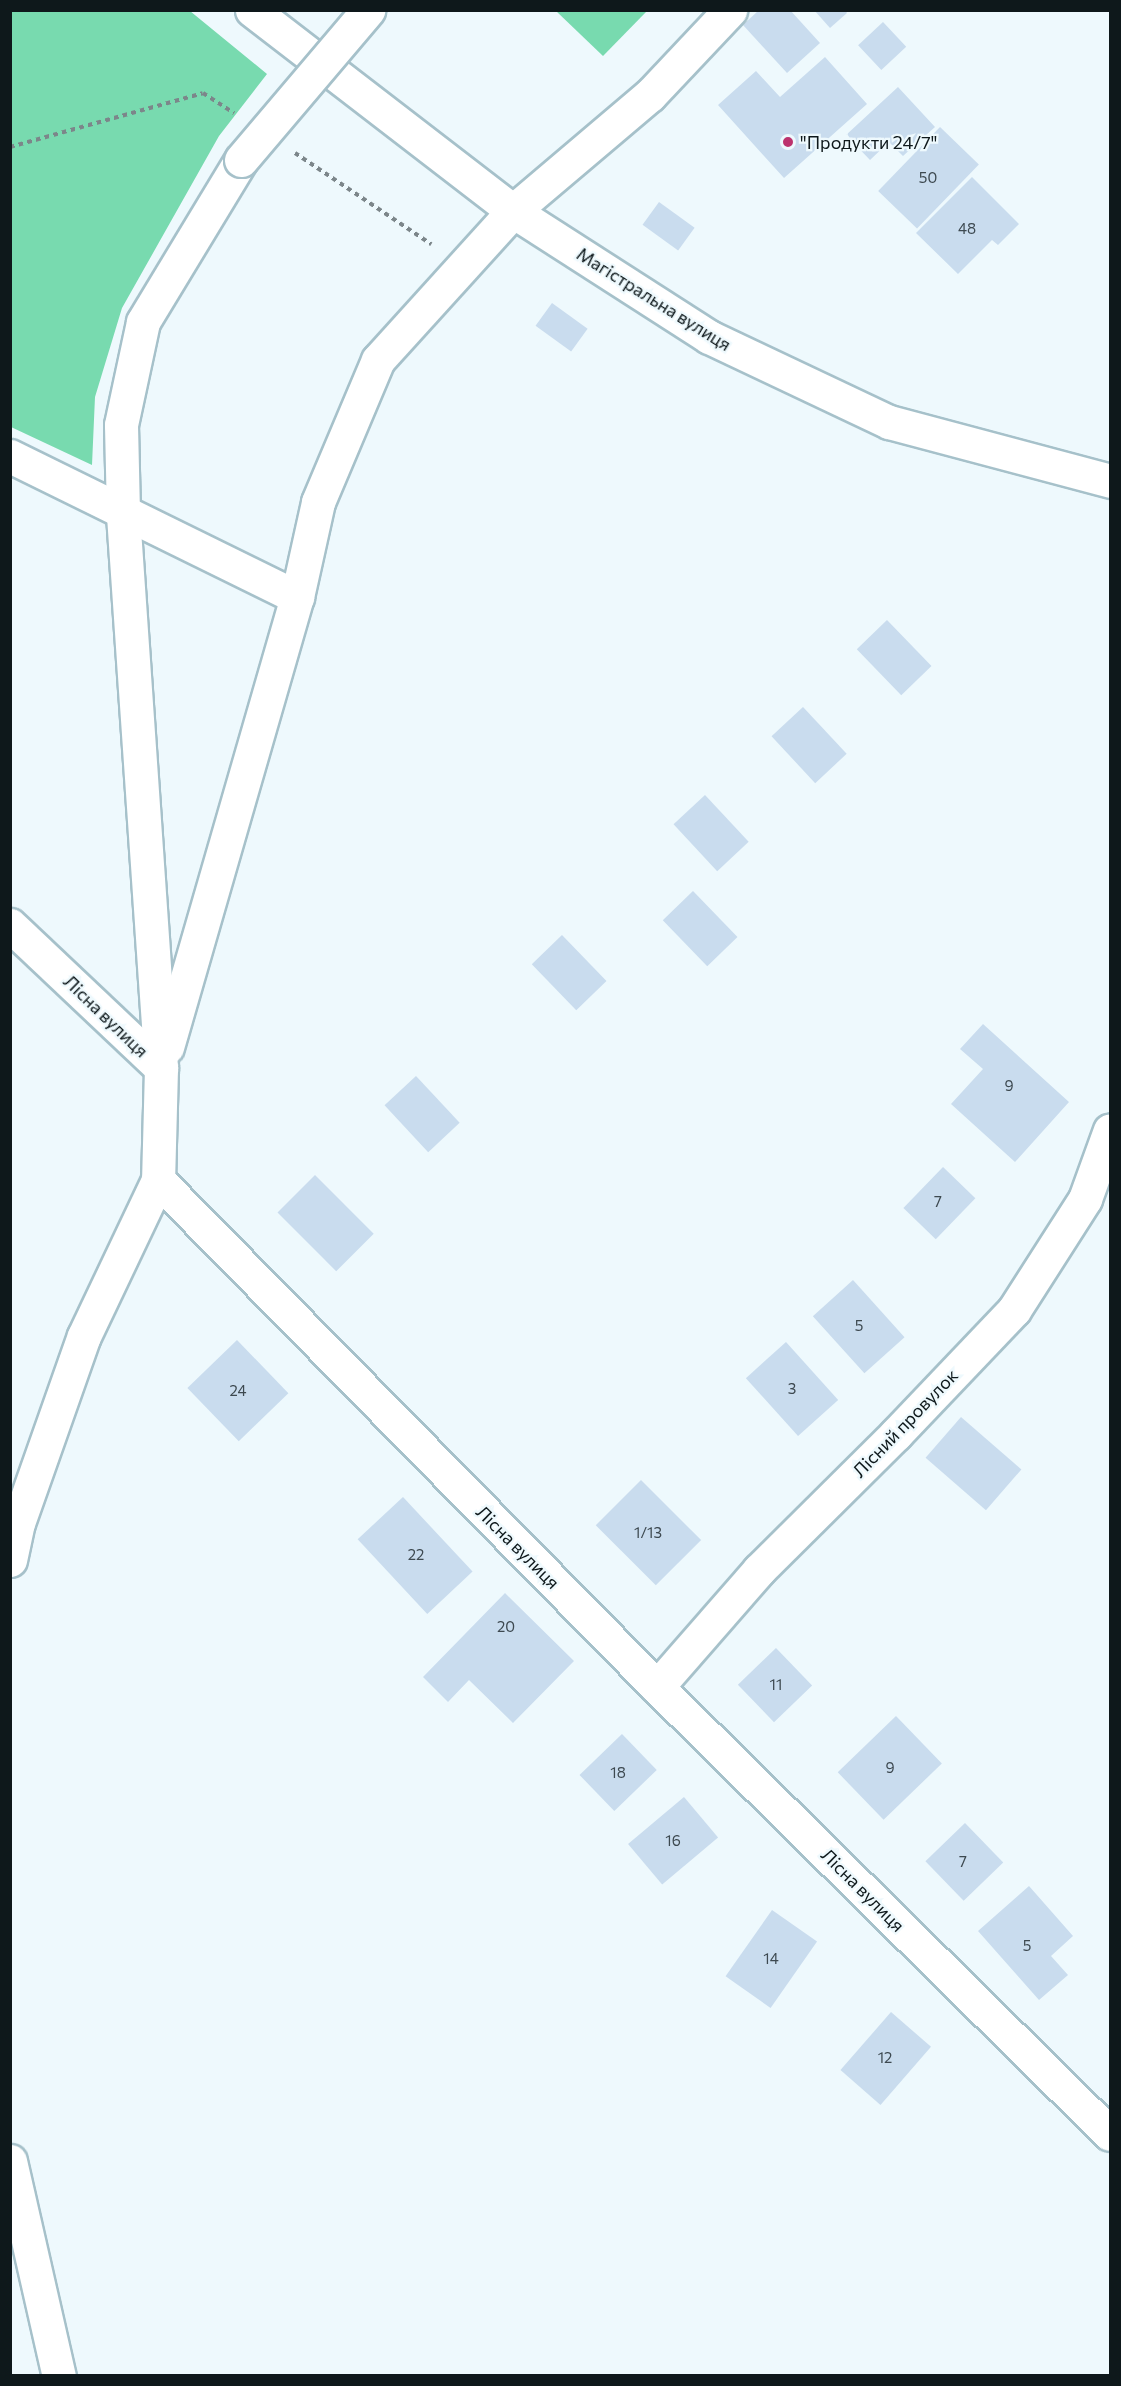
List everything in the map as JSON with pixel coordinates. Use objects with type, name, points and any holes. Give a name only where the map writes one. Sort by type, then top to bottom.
[{"type":"street","name":"Магістральна вулиця","points":[[252,10],[513,210],[709,337],[889,422],[1110,481]]},
{"type":"street","points":[[161,1068],[123,515],[121,425],[143,322],[241,160],[368,10]]},
{"type":"street","points":[[161,1068],[297,597],[318,502],[378,360],[513,210],[650,94],[730,10]]},
{"type":"street","points":[[10,456],[123,515],[297,597]]},
{"type":"street","name":"Лісна вулиця","points":[[10,925],[161,1068],[158,1180],[657,1687],[1110,2134]]},
{"type":"street","name":"Лісний провулок","points":[[657,1687],[759,1570],[1014,1310],[1084,1199],[1110,1131]]},
{"type":"street","points":[[10,1560],[18,1523],[84,1336],[158,1180]]},
{"type":"street","points":[[10,2161],[59,2376]]},
{"type":"green space","points":[[11,10],[190,11],[267,74],[219,136],[122,308],[95,397],[92,465],[11,427]]},
{"type":"green space","points":[[556,11],[647,11],[603,56]]},
{"type":"building","points":[[759,10],[790,10],[820,43],[787,73],[743,25]]},
{"type":"building","points":[[814,10],[845,10],[847,13],[830,28]]},
{"type":"building","points":[[883,22],[906,47],[881,70],[858,45]]},
{"type":"building","name":"\"Продукти 24/7\"","points":[[825,57],[867,104],[784,178],[718,105],[756,71],[780,97]]},
{"type":"building","points":[[898,87],[935,127],[903,156],[889,142],[870,160],[846,135]]},
{"type":"building","points":[[940,127],[979,165],[917,229],[878,191]]},
{"type":"building","points":[[972,177],[1019,224],[998,245],[992,240],[958,274],[916,233]]},
{"type":"building","points":[[659,202],[695,228],[678,251],[643,225]]},
{"type":"building","points":[[552,303],[588,329],[571,352],[536,326]]},
{"type":"building","points":[[887,620],[931,666],[901,695],[857,649]]},
{"type":"building","points":[[803,707],[847,754],[815,783],[772,736]]},
{"type":"building","points":[[705,795],[749,842],[717,871],[674,824]]},
{"type":"building","points":[[693,891],[737,937],[707,966],[663,920]]},
{"type":"building","points":[[562,935],[606,981],[576,1010],[532,964]]},
{"type":"building","points":[[983,1024],[1069,1102],[1015,1162],[951,1104],[983,1069],[960,1049]]},
{"type":"building","points":[[416,1076],[460,1123],[428,1152],[385,1105]]},
{"type":"building","points":[[943,1167],[975,1198],[936,1239],[903,1208]]},
{"type":"building","points":[[315,1175],[374,1234],[336,1271],[278,1212]]},
{"type":"building","points":[[853,1280],[905,1337],[864,1373],[813,1316]]},
{"type":"building","points":[[237,1340],[288,1393],[239,1441],[187,1388]]},
{"type":"building","points":[[786,1342],[838,1400],[798,1436],[746,1378]]},
{"type":"building","points":[[961,1417],[1021,1469],[986,1510],[926,1458]]},
{"type":"building","points":[[641,1480],[701,1540],[656,1585],[596,1525]]},
{"type":"building","points":[[403,1497],[473,1572],[427,1614],[358,1539]]},
{"type":"building","points":[[505,1593],[574,1661],[513,1723],[469,1680],[448,1702],[423,1677]]},
{"type":"building","points":[[776,1648],[812,1685],[774,1722],[738,1685]]},
{"type":"building","points":[[896,1716],[942,1763],[884,1820],[838,1772]]},
{"type":"building","points":[[622,1734],[657,1770],[614,1811],[580,1775]]},
{"type":"building","points":[[684,1797],[718,1838],[662,1885],[628,1844]]},
{"type":"building","points":[[965,1823],[1003,1863],[964,1901],[925,1861]]},
{"type":"building","points":[[1029,1886],[1073,1936],[1051,1956],[1068,1975],[1039,2000],[978,1931]]},
{"type":"building","points":[[772,1910],[817,1942],[771,2008],[726,1976]]},
{"type":"building","points":[[891,2012],[931,2047],[880,2105],[840,2070]]},
{"type":"place","name":"\"Продукти 24/7\"","points":[[788,142]]}]
